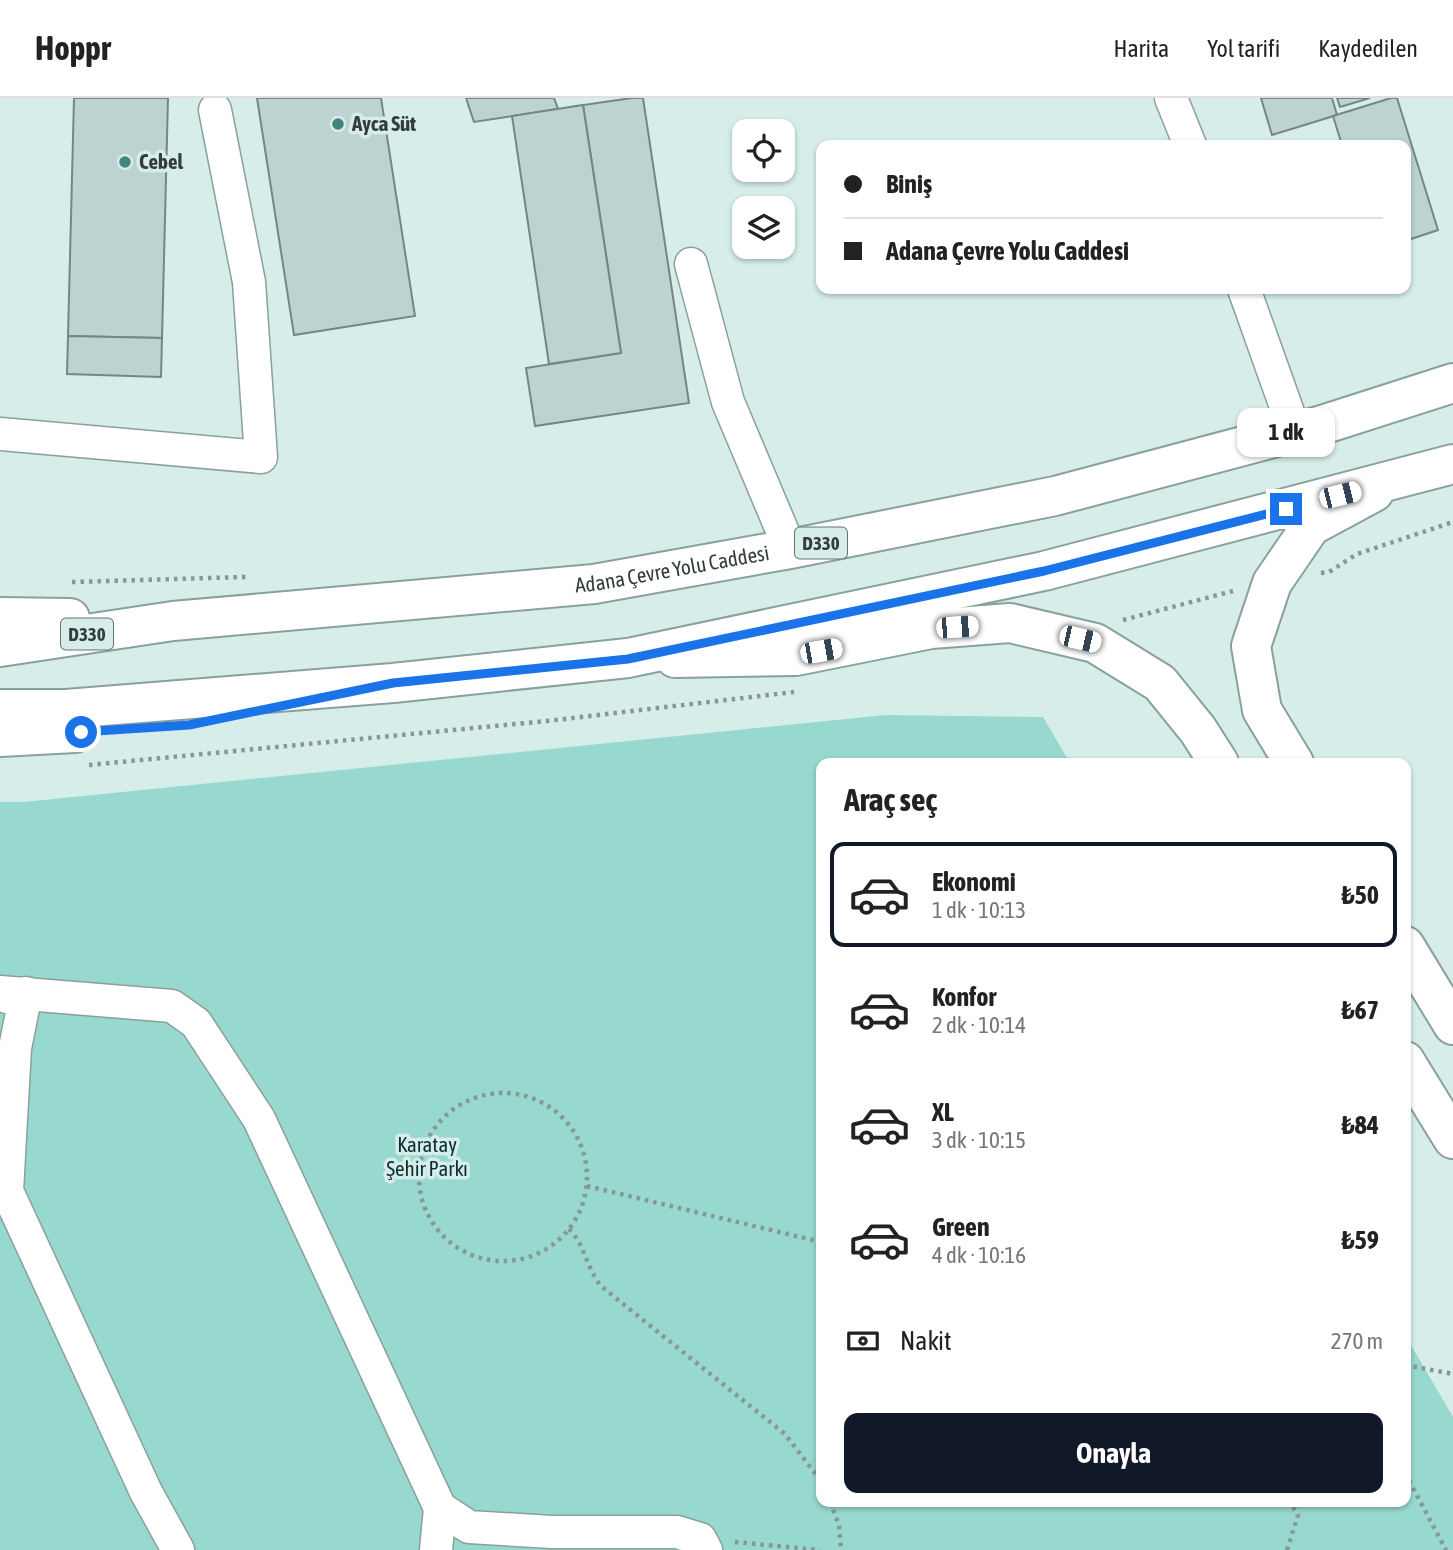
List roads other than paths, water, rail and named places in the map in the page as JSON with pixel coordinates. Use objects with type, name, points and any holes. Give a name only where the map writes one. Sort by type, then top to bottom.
[{"type":"main road","name":"Adana Çevre Yolu Caddesi","points":[[0,647],[173,621],[594,584],[790,549],[1055,496],[1296,432],[1453,383]]},
{"type":"main road","points":[[628,659],[1044,571],[1453,464]]},
{"type":"main road","points":[[1291,758],[1262,710],[1251,646],[1272,583],[1311,526],[1394,481]]},
{"type":"main road","name":"D330","points":[[0,617],[173,621]]},
{"type":"main road","points":[[0,709],[66,709],[393,683],[628,659],[796,656],[931,629],[1010,623],[1095,643],[1160,683],[1198,730],[1216,758]]},
{"type":"main road","points":[[0,737],[189,725],[393,683]]},
{"type":"main road","points":[[1411,956],[1453,1025]]},
{"type":"main road","points":[[1411,1071],[1453,1139]]},
{"type":"street","points":[[1171,98],[1188,140]]},
{"type":"street","points":[[0,435],[261,457],[249,282],[215,110]]},
{"type":"street","points":[[691,264],[728,402],[790,549]]},
{"type":"street","points":[[1246,294],[1296,432]]},
{"type":"street","points":[[178,1550],[146,1492],[4,1193],[15,1048],[9,995],[172,1006],[196,1023],[259,1119],[440,1508],[436,1550]]},
{"type":"street","points":[[440,1508],[468,1527],[552,1532],[677,1531],[703,1545]]},
{"type":"place","name":"Ayca Süt","points":[[338,124]]},
{"type":"place","name":"Cebel","points":[[125,162]]},
{"type":"park label","name":"Karatay Şehir Parkı","points":[[427,1157]]}]
